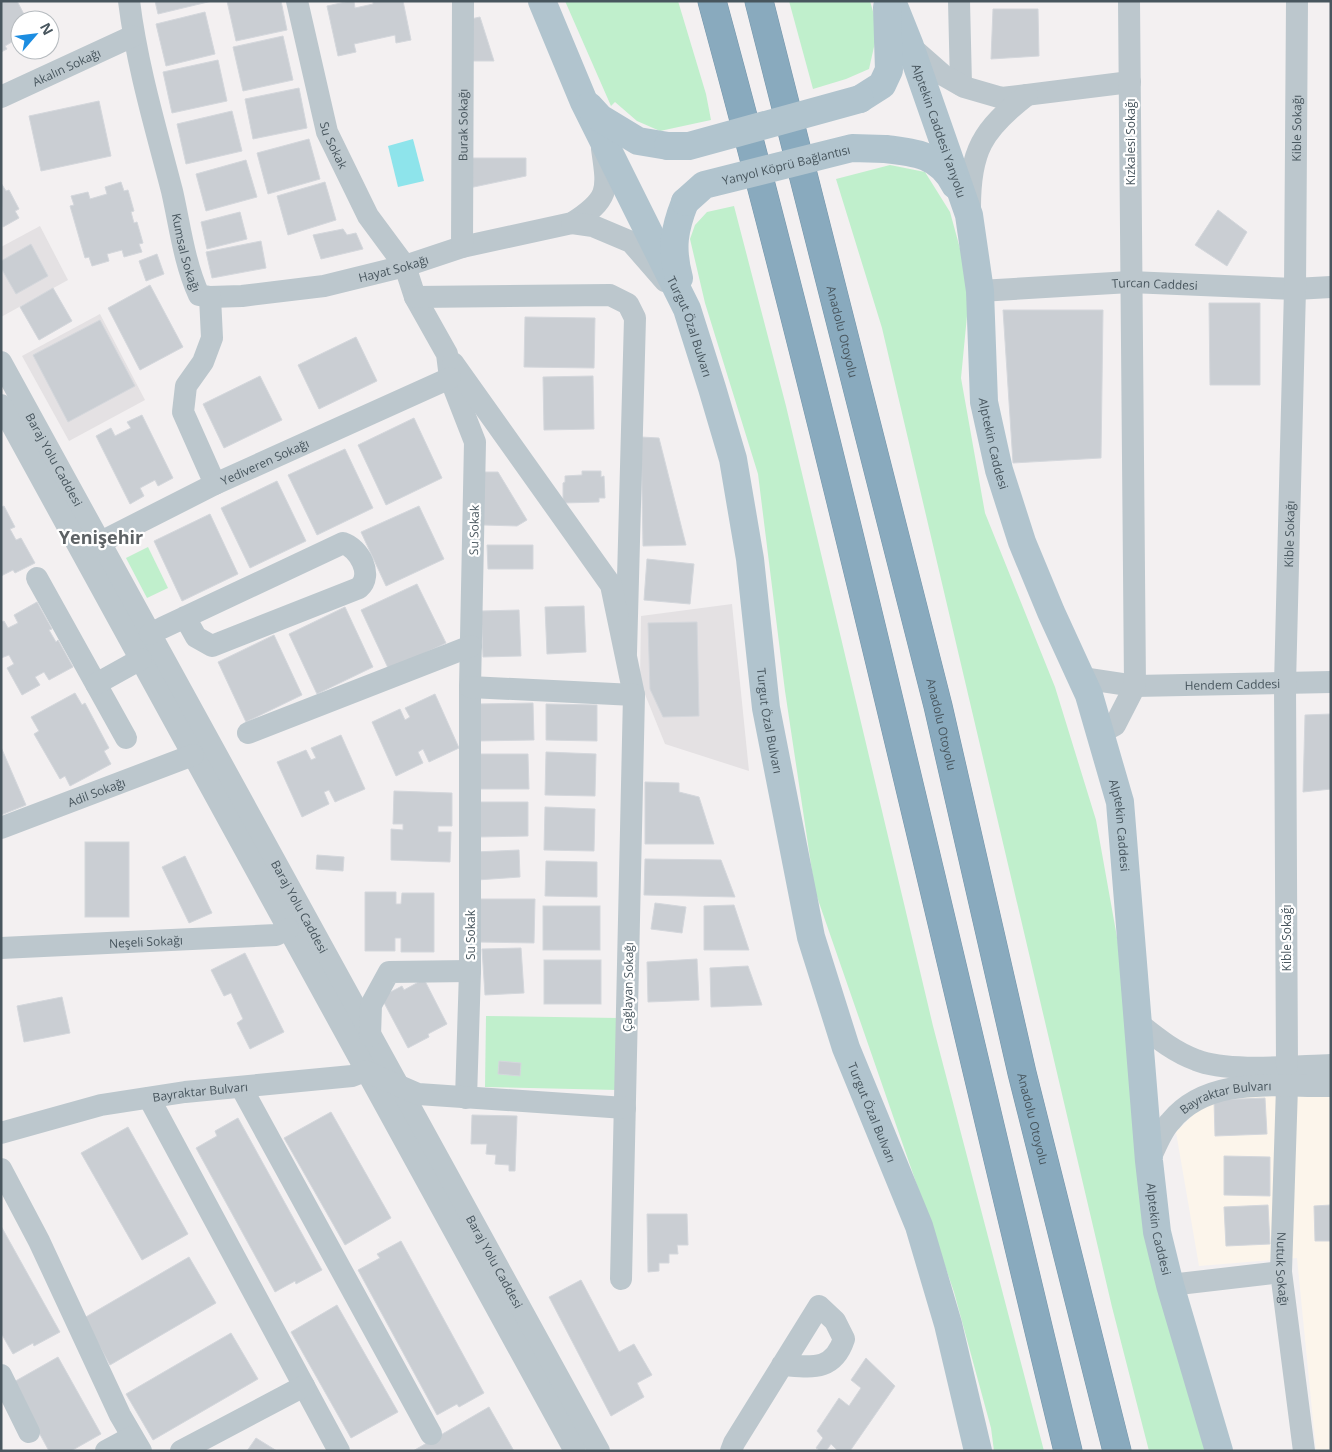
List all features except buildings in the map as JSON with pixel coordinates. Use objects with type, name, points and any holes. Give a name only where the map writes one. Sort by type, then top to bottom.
[{"type":"highway","points":[[712,1],[784,275],[873,633],[971,1052],[1068,1451]]},
{"type":"highway","name":"Anadolu Otoyolu","points":[[759,1],[928,668],[1022,1073],[1117,1451]]},
{"type":"main road","name":"Turgut Özal Bulvarı","points":[[542,1],[584,102],[686,308],[733,459],[750,559],[766,708],[811,937],[846,1048],[919,1226],[948,1324],[978,1451]]},
{"type":"main road","points":[[584,102],[600,118],[638,141],[668,146],[689,146],[860,99],[882,85],[889,70],[886,1]]},
{"type":"main road","points":[[892,1],[910,46]]},
{"type":"main road","name":"Alptekin Caddesi Yanyolu","points":[[910,46],[969,215]]},
{"type":"main road","name":"Yanyol Köprü Bağlantısı","points":[[686,308],[675,264],[674,238],[677,220],[685,202],[704,185],[852,148],[916,152],[948,171],[969,215]]},
{"type":"main road","name":"Alptekin Caddesi","points":[[969,215],[980,291],[984,402],[1000,470],[1022,542],[1082,678],[1102,732],[1120,802],[1149,1161],[1157,1232],[1207,1416],[1219,1451]]},
{"type":"street","name":"Kumsal Sokağı","points":[[129,1],[133,36],[190,274],[199,294],[210,297],[212,338],[203,362],[186,386],[183,412],[215,484]]},
{"type":"street","name":"Su Sokak","points":[[297,1],[327,132],[368,216],[405,266],[415,296],[446,354],[450,378],[475,442],[470,687],[470,970],[466,1098]]},
{"type":"street","name":"Burak Sokağı","points":[[462,247],[463,1]]},
{"type":"street","points":[[959,1],[961,85]]},
{"type":"street","name":"Kızkalesi Sokağı","points":[[1129,1],[1135,686]]},
{"type":"street","name":"Kible Sokağı","points":[[1287,1076],[1285,684],[1295,288],[1297,1]]},
{"type":"street","name":"Akalın Sokağı","points":[[1,97],[133,36]]},
{"type":"street","points":[[910,46],[943,75],[961,85],[1002,98],[1029,93],[1130,82]]},
{"type":"street","points":[[969,215],[970,178],[976,152],[990,128],[1004,112],[1029,93]]},
{"type":"street","points":[[572,222],[593,207],[604,192],[607,180],[600,135]]},
{"type":"street","name":"Hayat Sokağı","points":[[210,297],[324,286],[405,266],[462,247],[572,222]]},
{"type":"street","points":[[572,222],[593,226],[631,242],[648,260],[686,308]]},
{"type":"street","name":"Turcan Caddesi","points":[[980,291],[1130,282],[1295,288],[1331,287]]},
{"type":"street","points":[[415,296],[610,295],[628,304],[636,318],[626,653]]},
{"type":"street","name":"Çağlayan Sokağı","points":[[446,354],[611,585],[634,695],[621,1279]]},
{"type":"street","name":"Baraj Yolu Caddesi","points":[[1,362],[91,546],[141,660],[575,1451]]},
{"type":"street","name":"Yediveren Sokağı","points":[[91,546],[215,484],[450,378]]},
{"type":"street","name":"Baraj Yolu Caddesi","points":[[1,405],[150,634],[599,1451]]},
{"type":"street","points":[[150,634],[185,617],[343,543],[355,550],[366,572],[365,580],[359,588],[212,646],[196,637],[185,617]]},
{"type":"street","points":[[38,578],[126,738]]},
{"type":"street","points":[[248,733],[471,646]]},
{"type":"street","points":[[96,684],[141,660]]},
{"type":"street","name":"Hendem Caddesi","points":[[1082,678],[1135,686],[1331,682]]},
{"type":"street","points":[[1102,732],[1116,725],[1135,686]]},
{"type":"street","points":[[470,687],[634,695]]},
{"type":"street","name":"Adil Sokağı","points":[[1,828],[193,755]]},
{"type":"street","name":"Neşeli Sokağı","points":[[1,948],[276,935],[288,929]]},
{"type":"street","points":[[470,970],[389,972],[371,1005],[370,1035],[365,1071],[418,1094],[625,1108]]},
{"type":"street","name":"Bayraktar Bulvarı","points":[[1138,1023],[1166,1046],[1198,1061],[1235,1066],[1331,1086]]},
{"type":"street","name":"Bayraktar Bulvarı","points":[[1149,1161],[1170,1121],[1193,1101],[1216,1090],[1331,1065]]},
{"type":"street","name":"Bayraktar Bulvarı","points":[[1,1133],[101,1105],[241,1087],[352,1076],[365,1071]]},
{"type":"street","name":"Nutuk Sokağı","points":[[1287,1076],[1281,1272],[1304,1451]]},
{"type":"street","points":[[241,1087],[432,1434]]},
{"type":"street","points":[[149,1098],[339,1451]]},
{"type":"street","points":[[1,1169],[39,1241],[136,1444],[106,1451]]},
{"type":"street","points":[[1170,1285],[1281,1272]]},
{"type":"street","points":[[731,1451],[782,1365]]},
{"type":"street","points":[[1,1375],[28,1432]]},
{"type":"street","points":[[181,1451],[304,1386]]},
{"type":"shaded area","points":[[40,226],[68,280],[1,317],[1,247]]},
{"type":"shaded area","points":[[100,314],[145,400],[69,441],[22,356]]},
{"type":"shaded area","points":[[732,604],[749,771],[665,744],[640,682],[641,616]]},
{"type":"shaded area","points":[[1331,1095],[1331,1451],[1316,1451],[1297,1258],[1199,1266],[1176,1132],[1197,1111],[1229,1097]]},
{"type":"green space","points":[[565,1],[678,1],[706,94],[711,120],[660,131],[637,121],[615,102],[611,106]]},
{"type":"green space","points":[[789,1],[870,1],[878,29],[869,69],[846,79],[813,89]]},
{"type":"green space","points":[[890,165],[925,172],[950,212],[970,285],[961,378],[985,513],[1055,687],[1096,820],[1209,1451],[1149,1451],[1112,1307],[882,328],[836,179]]},
{"type":"green space","points":[[734,206],[786,406],[933,1026],[1044,1451],[994,1451],[991,1428],[954,1292],[815,891],[785,691],[758,474],[705,303],[690,239],[695,225],[707,212]]},
{"type":"green space","points":[[148,547],[168,588],[147,598],[126,558]]},
{"type":"green space","points":[[486,1016],[618,1018],[617,1090],[485,1087]]},
{"type":"water","points":[[413,139],[424,181],[398,187],[388,146]]},
{"type":"district","name":"Yenişehir","points":[[101,537]]}]
